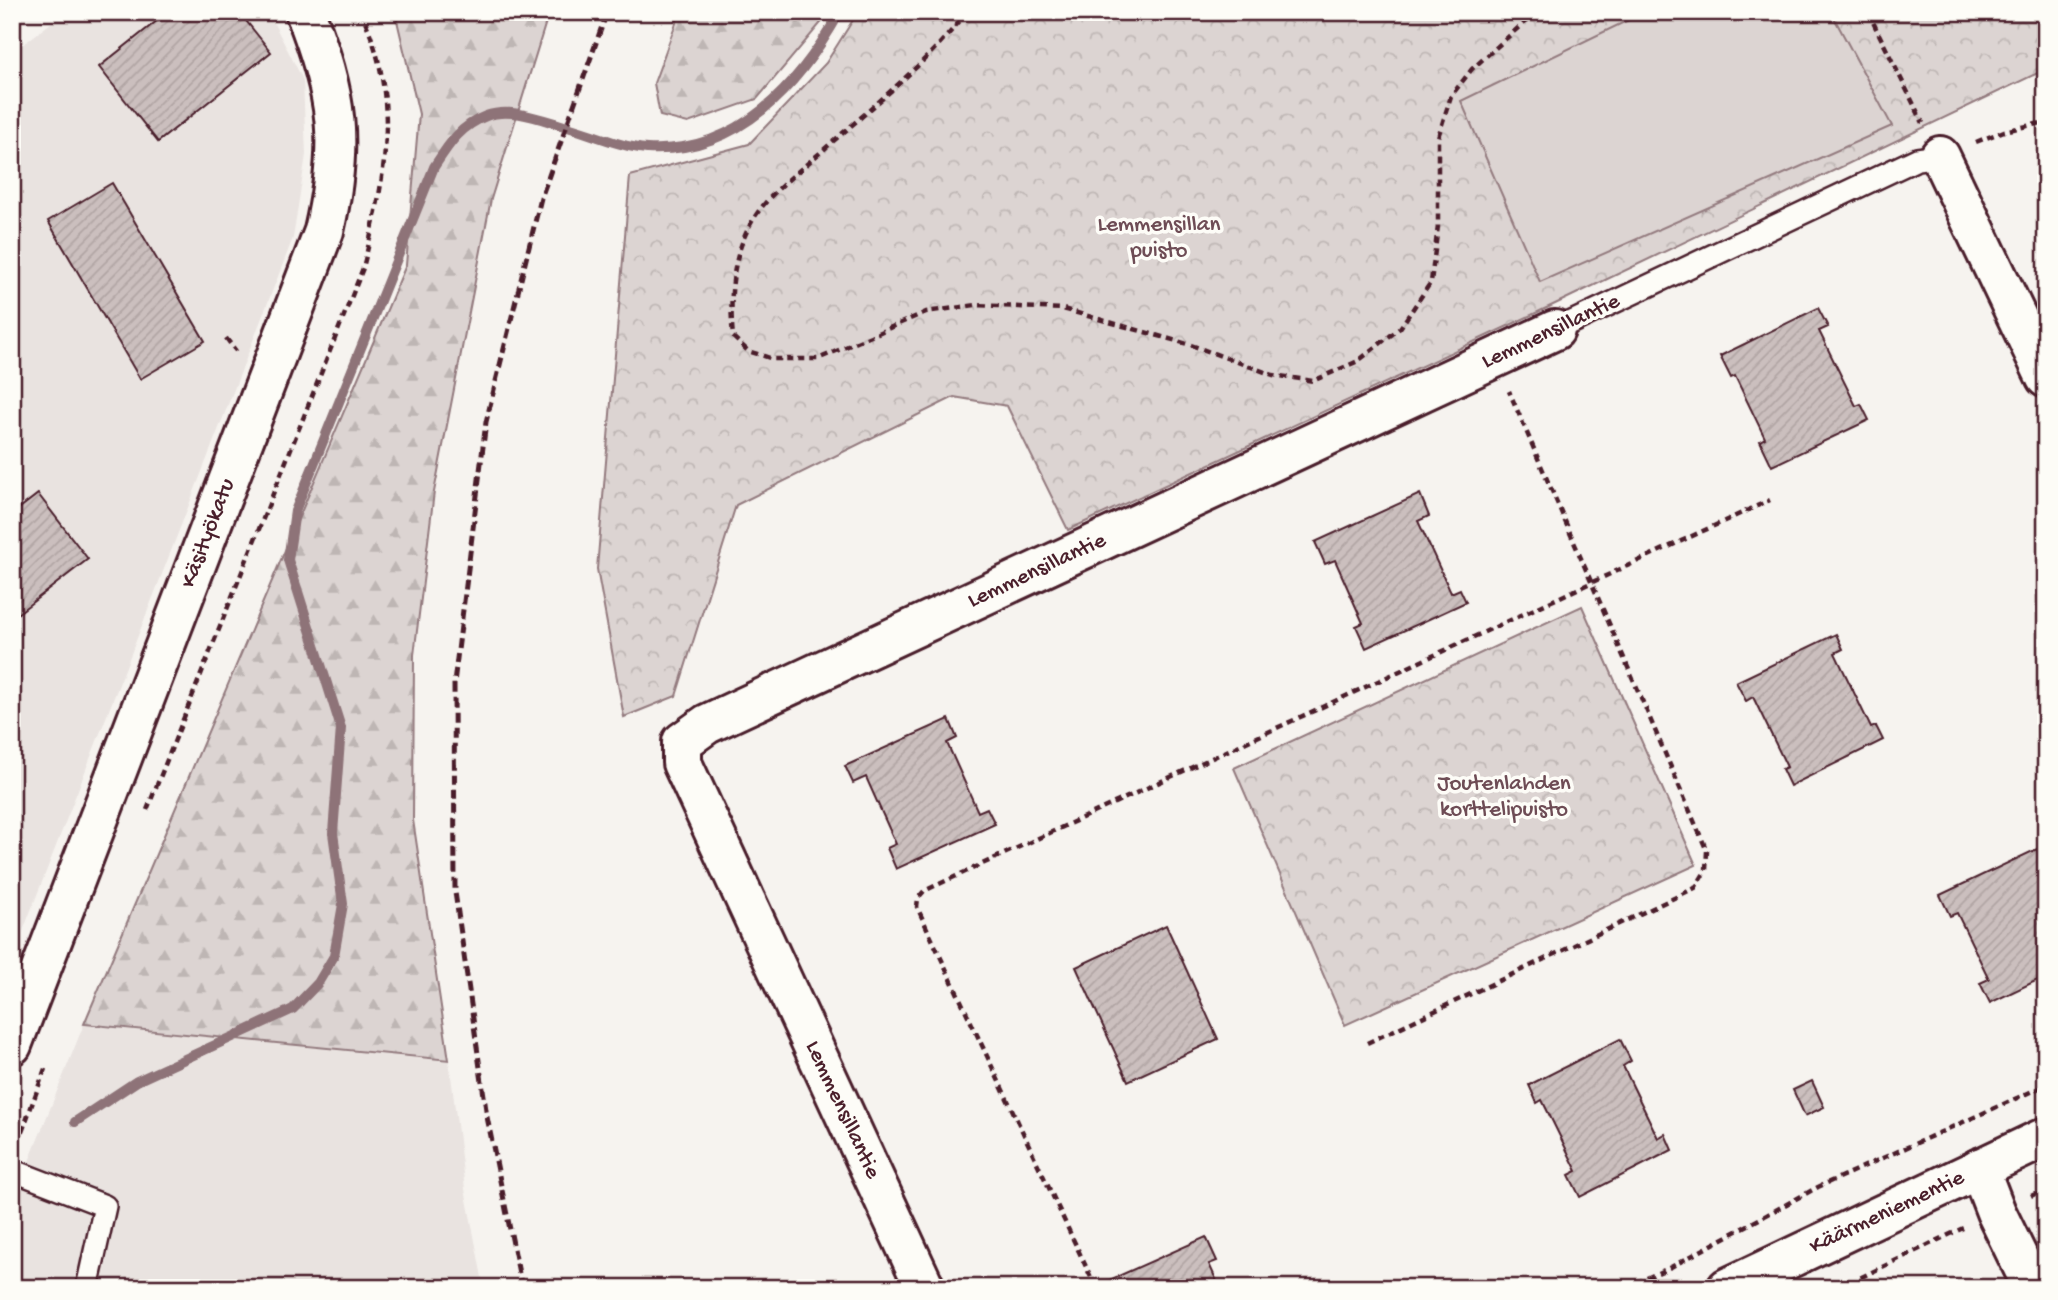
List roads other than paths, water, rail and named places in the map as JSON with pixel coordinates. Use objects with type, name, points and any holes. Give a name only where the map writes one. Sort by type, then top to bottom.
[{"type":"street","name":"Käsityökatu","points":[[12,1045],[324,231],[336,154],[335,115],[331,82],[305,12]]},
{"type":"street","points":[[1940,156],[2046,378]]},
{"type":"street","name":"Lemmensillantie","points":[[925,1288],[682,763],[682,742],[706,724],[1555,330]]},
{"type":"street","name":"Käärmeniementie","points":[[1727,1288],[2046,1137]]},
{"type":"street","points":[[1979,1168],[1996,1212],[2033,1288]]},
{"type":"lane","name":"Lemmensillantie","points":[[1555,330],[1917,159],[1940,156]]},
{"type":"lane","points":[[12,1170],[105,1206],[87,1288]]},
{"type":"waterway","points":[[75,1122],[137,1081],[293,1009],[318,983],[334,956],[343,904],[333,833],[341,728],[288,560],[295,511],[434,167],[445,151],[469,125],[486,116],[505,113],[535,117],[637,148],[680,148],[710,140],[738,127],[763,110],[785,89],[824,39],[840,12]]},
{"type":"railway","points":[[522,1288],[487,1117],[455,892],[454,683],[486,422],[541,198],[607,12]]},
{"type":"park label","name":"Lemmensillan puisto","points":[[1159,238]]},
{"type":"park label","name":"Joutenlahden korttelipuisto","points":[[1504,797]]}]
